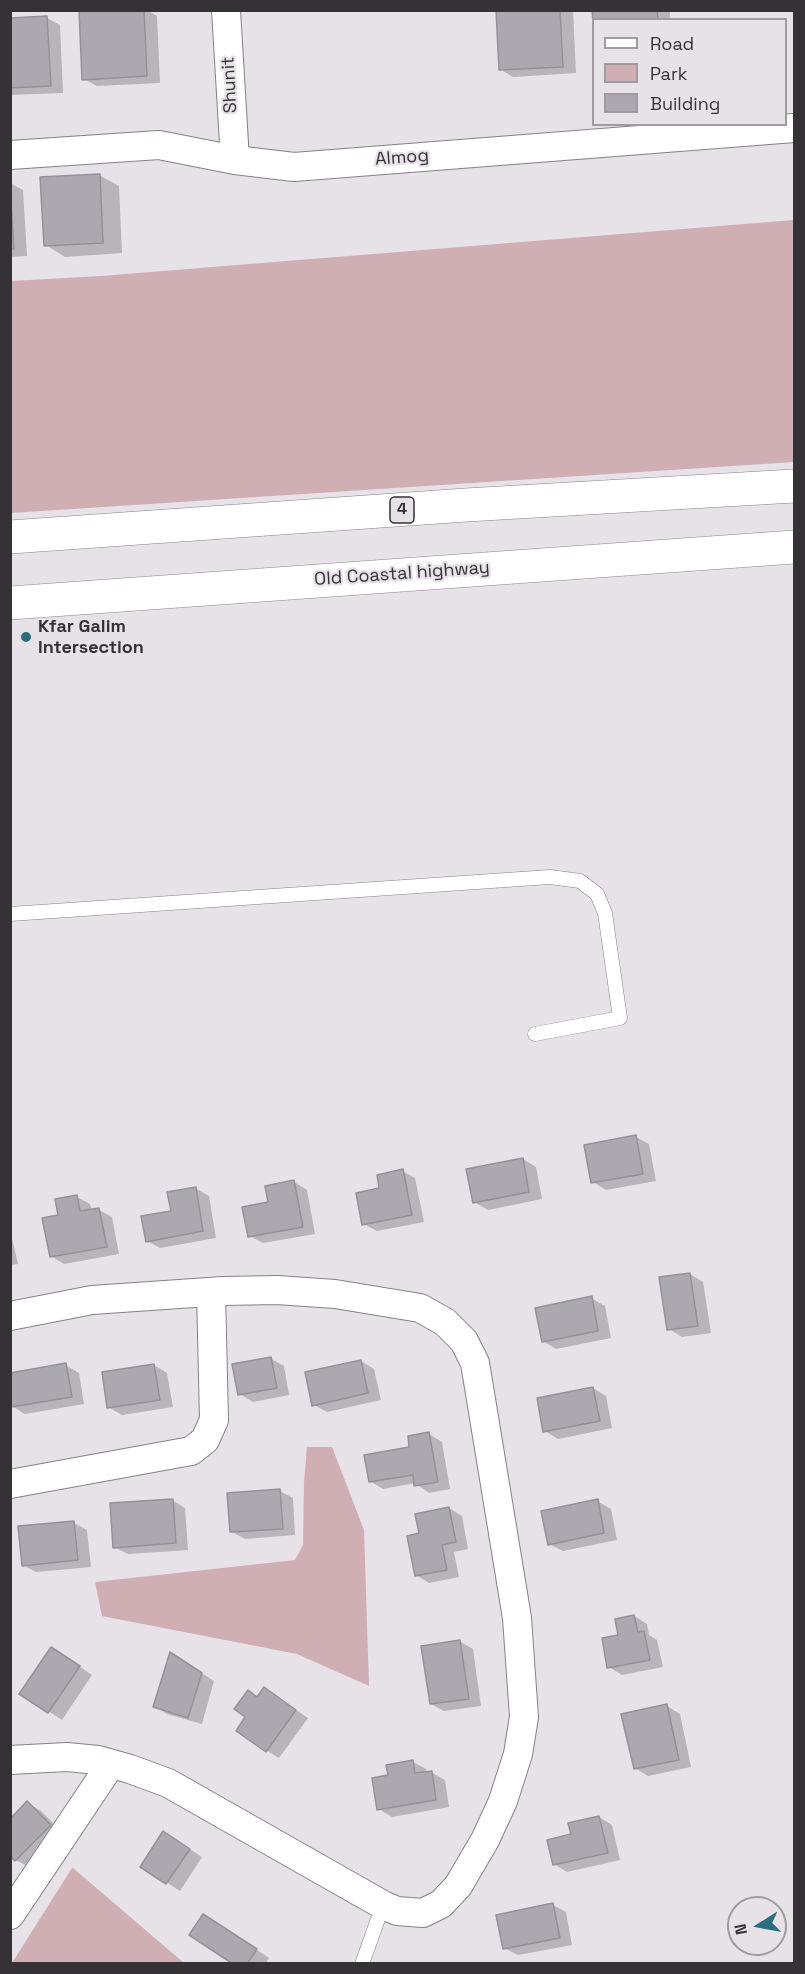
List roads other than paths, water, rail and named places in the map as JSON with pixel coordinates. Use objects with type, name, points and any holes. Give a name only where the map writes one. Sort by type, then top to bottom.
[{"type":"highway","name":"4","points":[[10,537],[465,505],[795,486]]},
{"type":"highway","name":"Old Coastal highway","points":[[10,603],[795,547]]},
{"type":"street","name":"Shunit","points":[[226,10],[235,160]]},
{"type":"street","name":"Almog","points":[[10,155],[159,145],[235,160],[294,167],[795,129]]},
{"type":"street","points":[[10,1316],[92,1300],[277,1290],[335,1294],[420,1308],[445,1322],[464,1341],[475,1364],[517,1618],[524,1717],[518,1754],[503,1801],[485,1840],[458,1886],[441,1904],[423,1913],[398,1911],[383,1905],[168,1783],[111,1764],[67,1757],[10,1760]]},
{"type":"street","points":[[10,1484],[192,1450],[205,1440],[214,1420],[211,1292]]},
{"type":"street","points":[[10,1915],[111,1764]]},
{"type":"lane","points":[[10,914],[550,877],[580,881],[597,894],[605,913],[620,1018],[535,1034]]},
{"type":"lane","points":[[362,1964],[383,1905]]},
{"type":"place","name":"Kfar Galim Intersection","points":[[26,637]]}]
